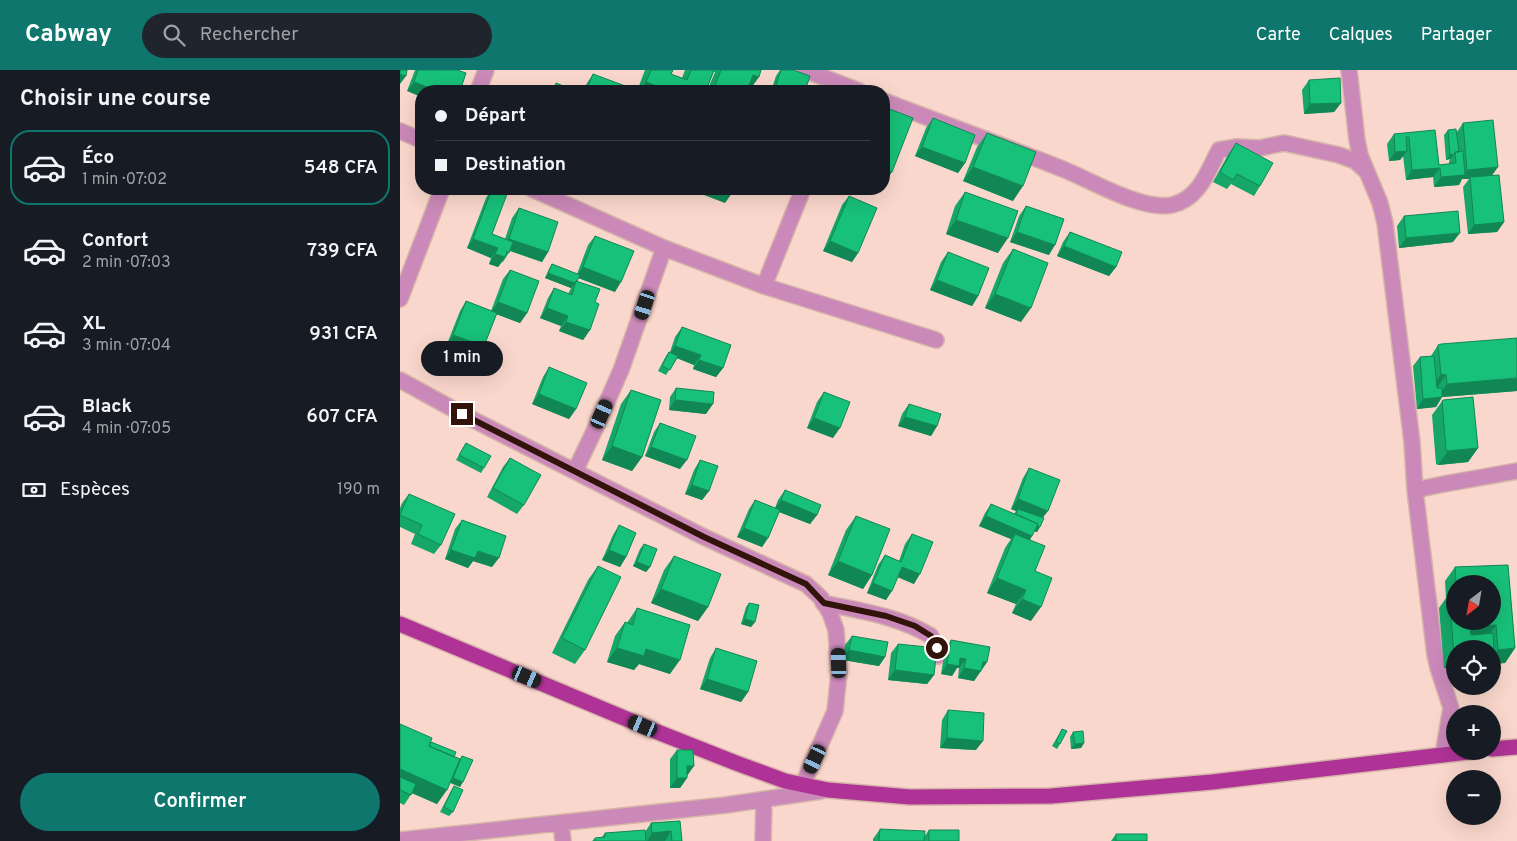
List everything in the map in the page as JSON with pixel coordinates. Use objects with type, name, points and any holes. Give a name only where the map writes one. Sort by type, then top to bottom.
[{"type":"main road","points":[[400,624],[660,733],[785,781],[828,790],[910,797],[1051,796],[1212,782],[1446,755]]},
{"type":"main road","points":[[1501,749],[1517,747]]},
{"type":"street","points":[[480,85],[486,70]]},
{"type":"street","points":[[804,70],[834,85]]},
{"type":"street","points":[[1349,70],[1357,140],[1366,171],[1380,203],[1385,224],[1412,442],[1415,490],[1435,655],[1451,708],[1443,755]]},
{"type":"street","points":[[890,103],[1067,171],[1104,189],[1151,204],[1171,205],[1192,195],[1208,174],[1219,150],[1237,147],[1267,147],[1284,143],[1339,155],[1354,161],[1366,171]]},
{"type":"street","points":[[400,132],[415,138]]},
{"type":"street","points":[[400,299],[440,195]]},
{"type":"street","points":[[545,195],[664,248],[764,286],[936,340]]},
{"type":"street","points":[[764,286],[801,195]]},
{"type":"street","points":[[575,471],[621,370],[664,248]]},
{"type":"street","points":[[400,380],[462,414],[704,537],[806,584],[824,603],[830,613],[836,630],[839,673],[835,711],[803,784]]},
{"type":"street","points":[[1415,490],[1517,471]]},
{"type":"street","points":[[824,603],[886,616],[915,626],[931,636],[938,656]]},
{"type":"street","points":[[400,840],[764,801],[828,790]]},
{"type":"street","points":[[763,841],[764,801]]},
{"type":"street","points":[[561,823],[563,841]]},
{"type":"building","points":[[400,70],[407,70],[406,76],[400,74]]},
{"type":"building","points":[[418,70],[457,70],[466,73],[462,85],[422,85],[414,82]]},
{"type":"building","points":[[651,70],[673,70],[671,74],[687,80],[691,70],[714,70],[708,85],[654,85],[646,82]]},
{"type":"building","points":[[721,70],[761,70],[759,77],[753,75],[749,85],[715,85]]},
{"type":"building","points":[[781,70],[793,70],[810,76],[807,85],[776,85]]},
{"type":"building","points":[[593,74],[623,85],[588,85]]},
{"type":"building","points":[[1340,78],[1341,103],[1310,104],[1309,80]]},
{"type":"building","points":[[890,109],[913,118],[892,172],[890,171]]},
{"type":"building","points":[[933,118],[975,135],[965,163],[922,147]]},
{"type":"building","points":[[1493,120],[1498,167],[1467,170],[1463,123]]},
{"type":"building","points":[[1456,129],[1459,152],[1450,155],[1448,130]]},
{"type":"building","points":[[1435,130],[1439,165],[1456,163],[1455,152],[1463,151],[1465,175],[1441,177],[1440,168],[1412,170],[1409,137],[1406,137],[1407,151],[1395,152],[1394,134]]},
{"type":"building","points":[[987,133],[1036,152],[1023,186],[973,167]]},
{"type":"building","points":[[1236,143],[1273,163],[1260,186],[1237,174],[1233,180],[1220,172]]},
{"type":"building","points":[[1499,175],[1504,222],[1474,225],[1470,177]]},
{"type":"building","points":[[965,192],[1018,211],[1008,238],[956,220]]},
{"type":"building","points":[[490,195],[507,195],[492,234],[513,242],[509,253],[507,251],[505,257],[495,254],[498,248],[473,239]]},
{"type":"building","points":[[849,196],[877,208],[858,253],[830,241]]},
{"type":"building","points":[[1026,206],[1064,219],[1055,245],[1017,232]]},
{"type":"building","points":[[519,208],[558,222],[548,252],[509,239]]},
{"type":"building","points":[[1458,211],[1460,233],[1406,238],[1404,216]]},
{"type":"building","points":[[1070,232],[1122,252],[1116,267],[1064,246]]},
{"type":"building","points":[[595,236],[634,251],[621,282],[583,267]]},
{"type":"building","points":[[1013,249],[1048,263],[1031,308],[995,294]]},
{"type":"building","points":[[948,252],[989,268],[978,296],[937,280]]},
{"type":"building","points":[[552,264],[580,275],[577,281],[575,283],[548,273]]},
{"type":"building","points":[[510,270],[539,281],[527,313],[498,302]]},
{"type":"building","points":[[576,281],[600,289],[595,302],[599,304],[590,330],[566,322],[568,316],[547,308],[554,288],[572,295]]},
{"type":"building","points":[[466,301],[497,313],[484,346],[453,335]]},
{"type":"building","points":[[682,327],[731,345],[723,368],[699,360],[701,355],[675,346]]},
{"type":"building","points":[[1517,338],[1517,378],[1447,384],[1446,375],[1441,374],[1438,345]]},
{"type":"building","points":[[669,352],[678,356],[670,370],[662,366]]},
{"type":"building","points":[[1434,356],[1437,388],[1442,388],[1442,397],[1423,399],[1420,357]]},
{"type":"building","points":[[549,367],[587,383],[576,409],[539,394]]},
{"type":"building","points":[[676,388],[714,392],[713,404],[675,400]]},
{"type":"building","points":[[631,390],[661,400],[642,457],[612,446]]},
{"type":"building","points":[[824,392],[850,402],[840,428],[814,418]]},
{"type":"building","points":[[1473,397],[1478,448],[1448,451],[1446,450],[1442,401]]},
{"type":"building","points":[[909,404],[941,414],[937,426],[905,417]]},
{"type":"building","points":[[660,423],[696,436],[687,460],[651,447]]},
{"type":"building","points":[[466,443],[491,456],[484,468],[459,455]]},
{"type":"building","points":[[510,458],[541,475],[524,505],[493,488]]},
{"type":"building","points":[[700,460],[718,466],[709,491],[692,485]]},
{"type":"building","points":[[1029,468],[1060,480],[1048,511],[1018,499]]},
{"type":"building","points":[[785,490],[821,505],[817,515],[781,500]]},
{"type":"building","points":[[409,494],[455,514],[441,545],[418,534],[422,525],[400,515]]},
{"type":"building","points":[[755,500],[780,510],[768,538],[744,528]]},
{"type":"building","points":[[991,504],[1038,524],[1032,536],[986,516]]},
{"type":"building","points":[[1018,509],[1044,518],[1040,527],[1037,526],[1038,524],[1016,514]]},
{"type":"building","points":[[856,516],[890,529],[872,575],[838,561]]},
{"type":"building","points":[[462,520],[506,536],[499,558],[478,551],[475,558],[451,550]]},
{"type":"building","points":[[619,525],[636,533],[626,557],[609,550]]},
{"type":"building","points":[[912,534],[933,542],[920,574],[902,567],[892,591],[873,583],[885,555],[901,562]]},
{"type":"building","points":[[1015,534],[1045,546],[1035,571],[1052,578],[1041,607],[1022,599],[1026,590],[997,578]]},
{"type":"building","points":[[644,544],[657,549],[650,567],[637,562]]},
{"type":"building","points":[[674,556],[721,574],[708,607],[661,589]]},
{"type":"building","points":[[1508,565],[1515,648],[1501,650],[1501,640],[1497,640],[1496,630],[1501,630],[1501,575],[1455,575],[1455,567]]},
{"type":"building","points":[[598,566],[621,577],[585,650],[562,638]]},
{"type":"building","points":[[749,603],[759,605],[755,622],[745,619]]},
{"type":"building","points":[[637,608],[690,625],[680,660],[646,649],[644,656],[617,648],[625,622],[633,625]]},
{"type":"building","points":[[1452,630],[1470,630],[1471,635],[1493,633],[1493,640],[1453,640]]},
{"type":"building","points":[[852,636],[888,642],[885,657],[849,650]]},
{"type":"building","points":[[951,640],[990,647],[987,662],[983,662],[981,671],[964,668],[966,659],[960,658],[959,666],[947,664]]},
{"type":"building","points":[[898,644],[937,648],[934,675],[895,670]]},
{"type":"building","points":[[716,648],[757,661],[748,692],[707,679]]},
{"type":"building","points":[[948,710],[984,713],[983,741],[947,738]]},
{"type":"building","points":[[400,724],[432,738],[429,746],[460,759],[447,790],[400,769]]},
{"type":"building","points":[[1062,729],[1067,731],[1060,744],[1056,742]]},
{"type":"building","points":[[1083,731],[1084,743],[1075,744],[1073,732]]},
{"type":"building","points":[[431,742],[456,752],[454,757],[429,746]]},
{"type":"building","points":[[677,750],[693,750],[694,766],[687,766],[687,778],[677,778]]},
{"type":"building","points":[[462,756],[473,760],[463,782],[453,778]]},
{"type":"building","points":[[400,777],[416,784],[411,795],[400,790]]},
{"type":"building","points":[[454,786],[463,790],[453,812],[444,807]]},
{"type":"building","points":[[680,821],[682,841],[672,841],[671,831],[652,833],[651,823]]},
{"type":"building","points":[[880,829],[925,831],[924,841],[879,841]]},
{"type":"building","points":[[645,830],[646,841],[595,841],[595,838],[605,837],[605,833]]},
{"type":"building","points":[[929,830],[959,830],[959,841],[929,841]]},
{"type":"building","points":[[1116,834],[1147,834],[1147,841],[1116,841]]},
{"type":"route","points":[[462,414],[704,537],[806,584],[824,603],[886,616],[915,626],[931,636],[937,648]]}]
